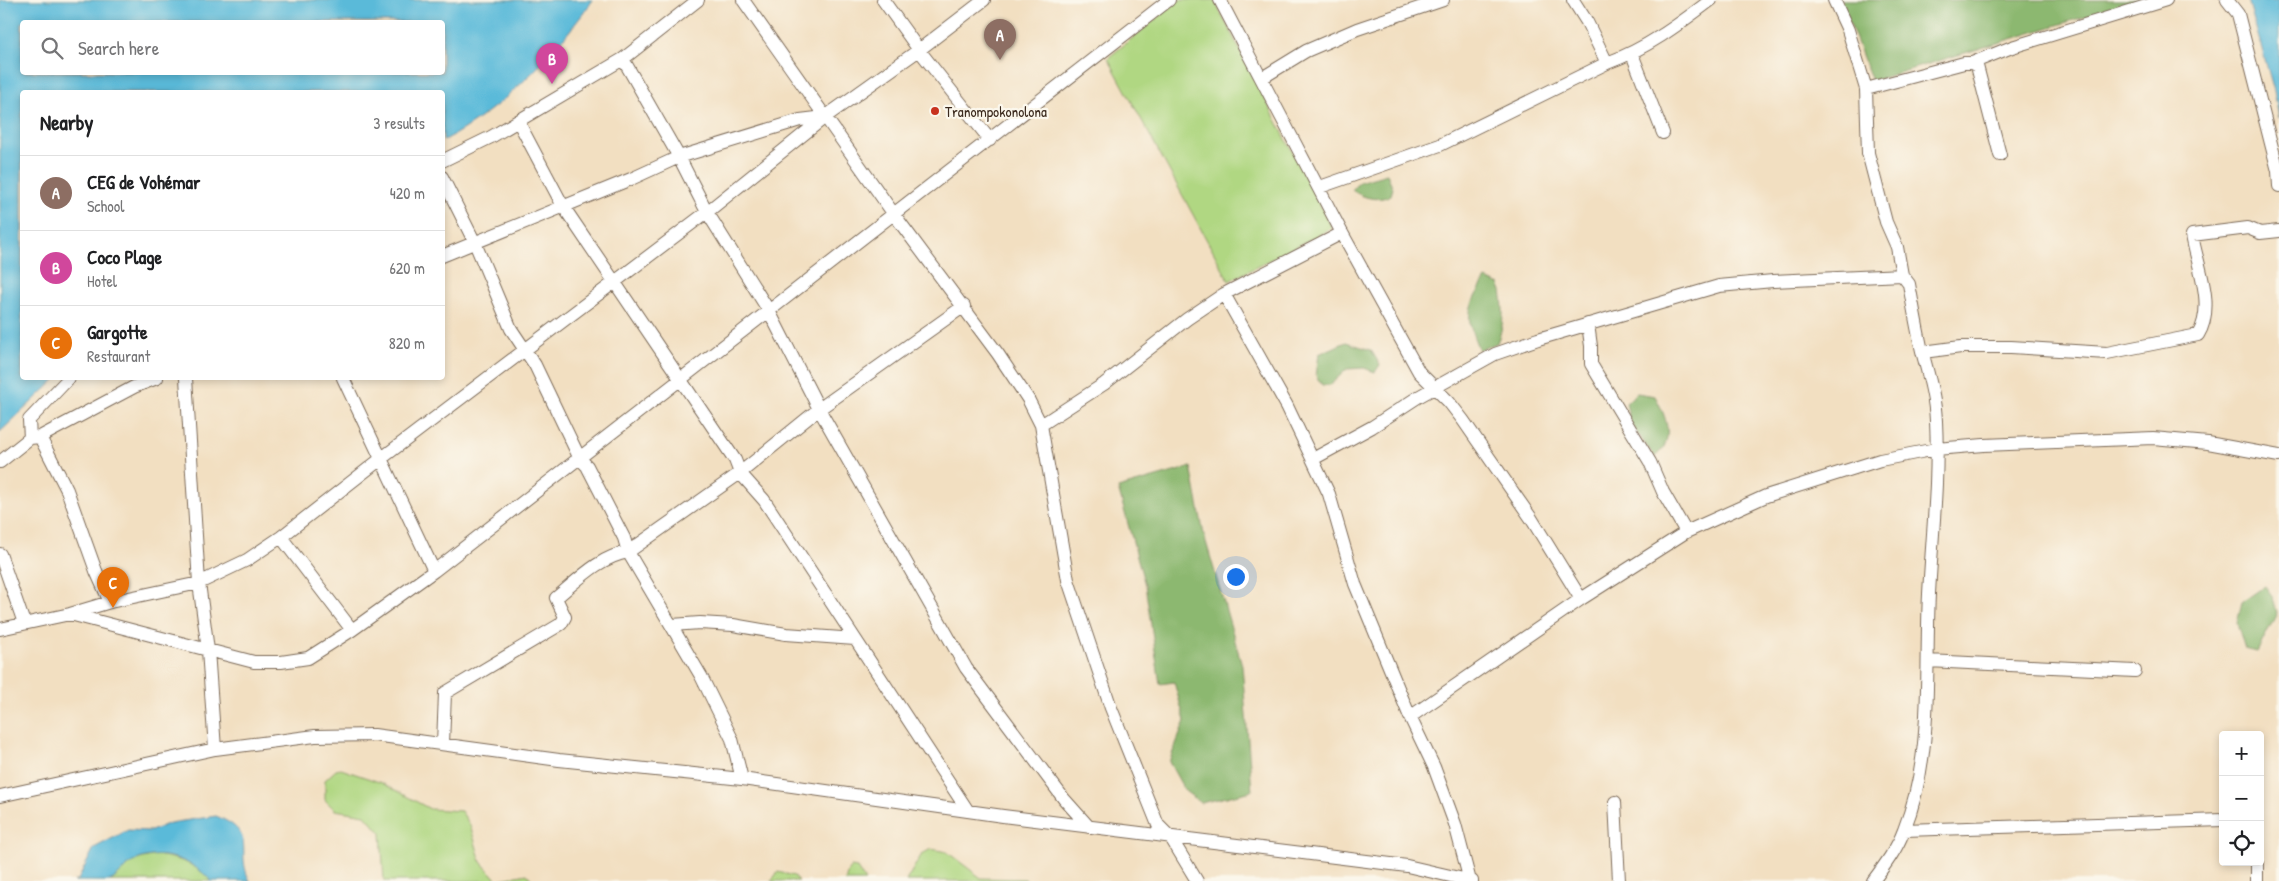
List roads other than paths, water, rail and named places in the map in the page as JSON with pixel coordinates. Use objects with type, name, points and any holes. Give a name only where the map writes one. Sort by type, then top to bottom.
[{"type":"street","points":[[445,159],[518,121],[623,58],[698,0]]},
{"type":"street","points":[[742,0],[893,213],[964,306],[1028,399],[1041,425],[1068,580],[1111,708],[1158,825],[1171,838],[1198,881]]},
{"type":"street","points":[[883,0],[919,50],[990,140]]},
{"type":"street","points":[[0,629],[70,614],[110,602],[199,583],[247,560],[281,537],[382,458],[707,212],[825,117],[919,50],[984,0]]},
{"type":"street","points":[[70,614],[254,662],[282,662],[308,658],[352,630],[434,571],[1169,0]]},
{"type":"street","points":[[1220,0],[1320,187],[1342,233],[1419,372],[1463,420],[1520,502],[1581,599]]},
{"type":"street","points":[[1262,78],[1306,51],[1340,36],[1443,0]]},
{"type":"street","points":[[1573,0],[1587,22],[1607,63]]},
{"type":"street","points":[[1320,187],[1440,145],[1607,63],[1632,54],[1670,31],[1711,0]]},
{"type":"street","points":[[1834,0],[1848,30],[1866,89],[1868,153],[1881,204],[1897,247],[1902,275],[1909,284],[1923,352],[1932,382],[1936,421],[1936,506],[1929,595],[1925,726],[1917,792],[1904,830],[1892,855],[1873,881]]},
{"type":"street","points":[[1972,63],[2050,35],[2166,0]]},
{"type":"street","points":[[2227,0],[2238,14],[2278,171],[2279,186]]},
{"type":"street","points":[[1632,54],[1664,133]]},
{"type":"street","points":[[623,58],[679,157],[707,212],[769,311],[819,409],[966,668],[1064,799],[1089,827]]},
{"type":"street","points":[[1866,89],[1964,62],[1972,63],[1977,66],[2000,155]]},
{"type":"street","points":[[445,255],[631,179],[679,157],[800,120],[825,117]]},
{"type":"street","points":[[518,121],[563,206],[735,460],[740,473],[764,500],[916,735],[968,811]]},
{"type":"street","points":[[445,183],[475,243],[512,328],[535,365],[580,459],[586,466],[624,538],[628,552],[672,625],[732,739],[742,779]]},
{"type":"street","points":[[1923,352],[1961,347],[2011,347],[2107,353],[2198,335],[2202,328],[2206,300],[2192,234],[2248,228],[2260,233],[2279,231]]},
{"type":"street","points":[[1041,425],[1104,384],[1187,319],[1224,294],[1342,233]]},
{"type":"street","points":[[1313,459],[1372,428],[1435,388],[1495,354],[1588,324],[1719,286],[1773,280],[1902,275]]},
{"type":"street","points":[[0,796],[215,749],[315,736],[374,735],[559,760],[742,779],[1171,838],[1407,866],[1470,881],[1452,816],[1434,767],[1410,717],[1355,584],[1328,494],[1313,459],[1224,294]]},
{"type":"street","points":[[443,744],[445,693],[561,624],[565,617],[556,598],[601,562],[614,554],[628,552],[740,473],[819,409],[964,306]]},
{"type":"street","points":[[1588,324],[1591,364],[1650,462],[1686,532]]},
{"type":"street","points":[[67,380],[29,420],[35,437],[67,490],[96,571],[110,602]]},
{"type":"street","points":[[0,462],[35,437],[134,387],[152,380]]},
{"type":"street","points":[[186,380],[199,583],[208,650],[215,749]]},
{"type":"street","points":[[344,380],[434,571]]},
{"type":"street","points":[[1410,717],[1581,599],[1686,532],[1766,496],[1880,460],[1936,449],[2004,444],[2153,438],[2208,443],[2279,456]]},
{"type":"street","points":[[281,537],[352,630]]},
{"type":"street","points":[[0,554],[24,623]]},
{"type":"street","points":[[672,625],[700,623],[733,625],[786,634],[855,638]]},
{"type":"street","points":[[1928,661],[2135,671]]},
{"type":"street","points":[[1615,802],[1619,881]]},
{"type":"street","points":[[1904,830],[2219,820]]},
{"type":"street","points":[[2257,866],[2257,881]]},
{"type":"water","points":[[0,0],[593,0],[578,21],[526,80],[486,113],[445,140],[445,90],[20,90],[20,380],[55,380],[0,432]]},
{"type":"water","points":[[2248,0],[2279,0],[2279,118],[2274,91]]},
{"type":"water","points":[[216,816],[238,830],[242,837],[244,861],[250,881],[211,881],[195,867],[185,862],[175,858],[154,856],[133,862],[109,881],[74,881],[78,880],[94,848],[128,830],[151,831],[170,823]]},
{"type":"place","name":"CEG de Vohémar","points":[[1000,60]]},
{"type":"place","name":"Coco Plage","points":[[552,84]]},
{"type":"place","name":"Tranompokonolona","points":[[935,111]]},
{"type":"place","name":"Gargotte","points":[[113,608]]}]
